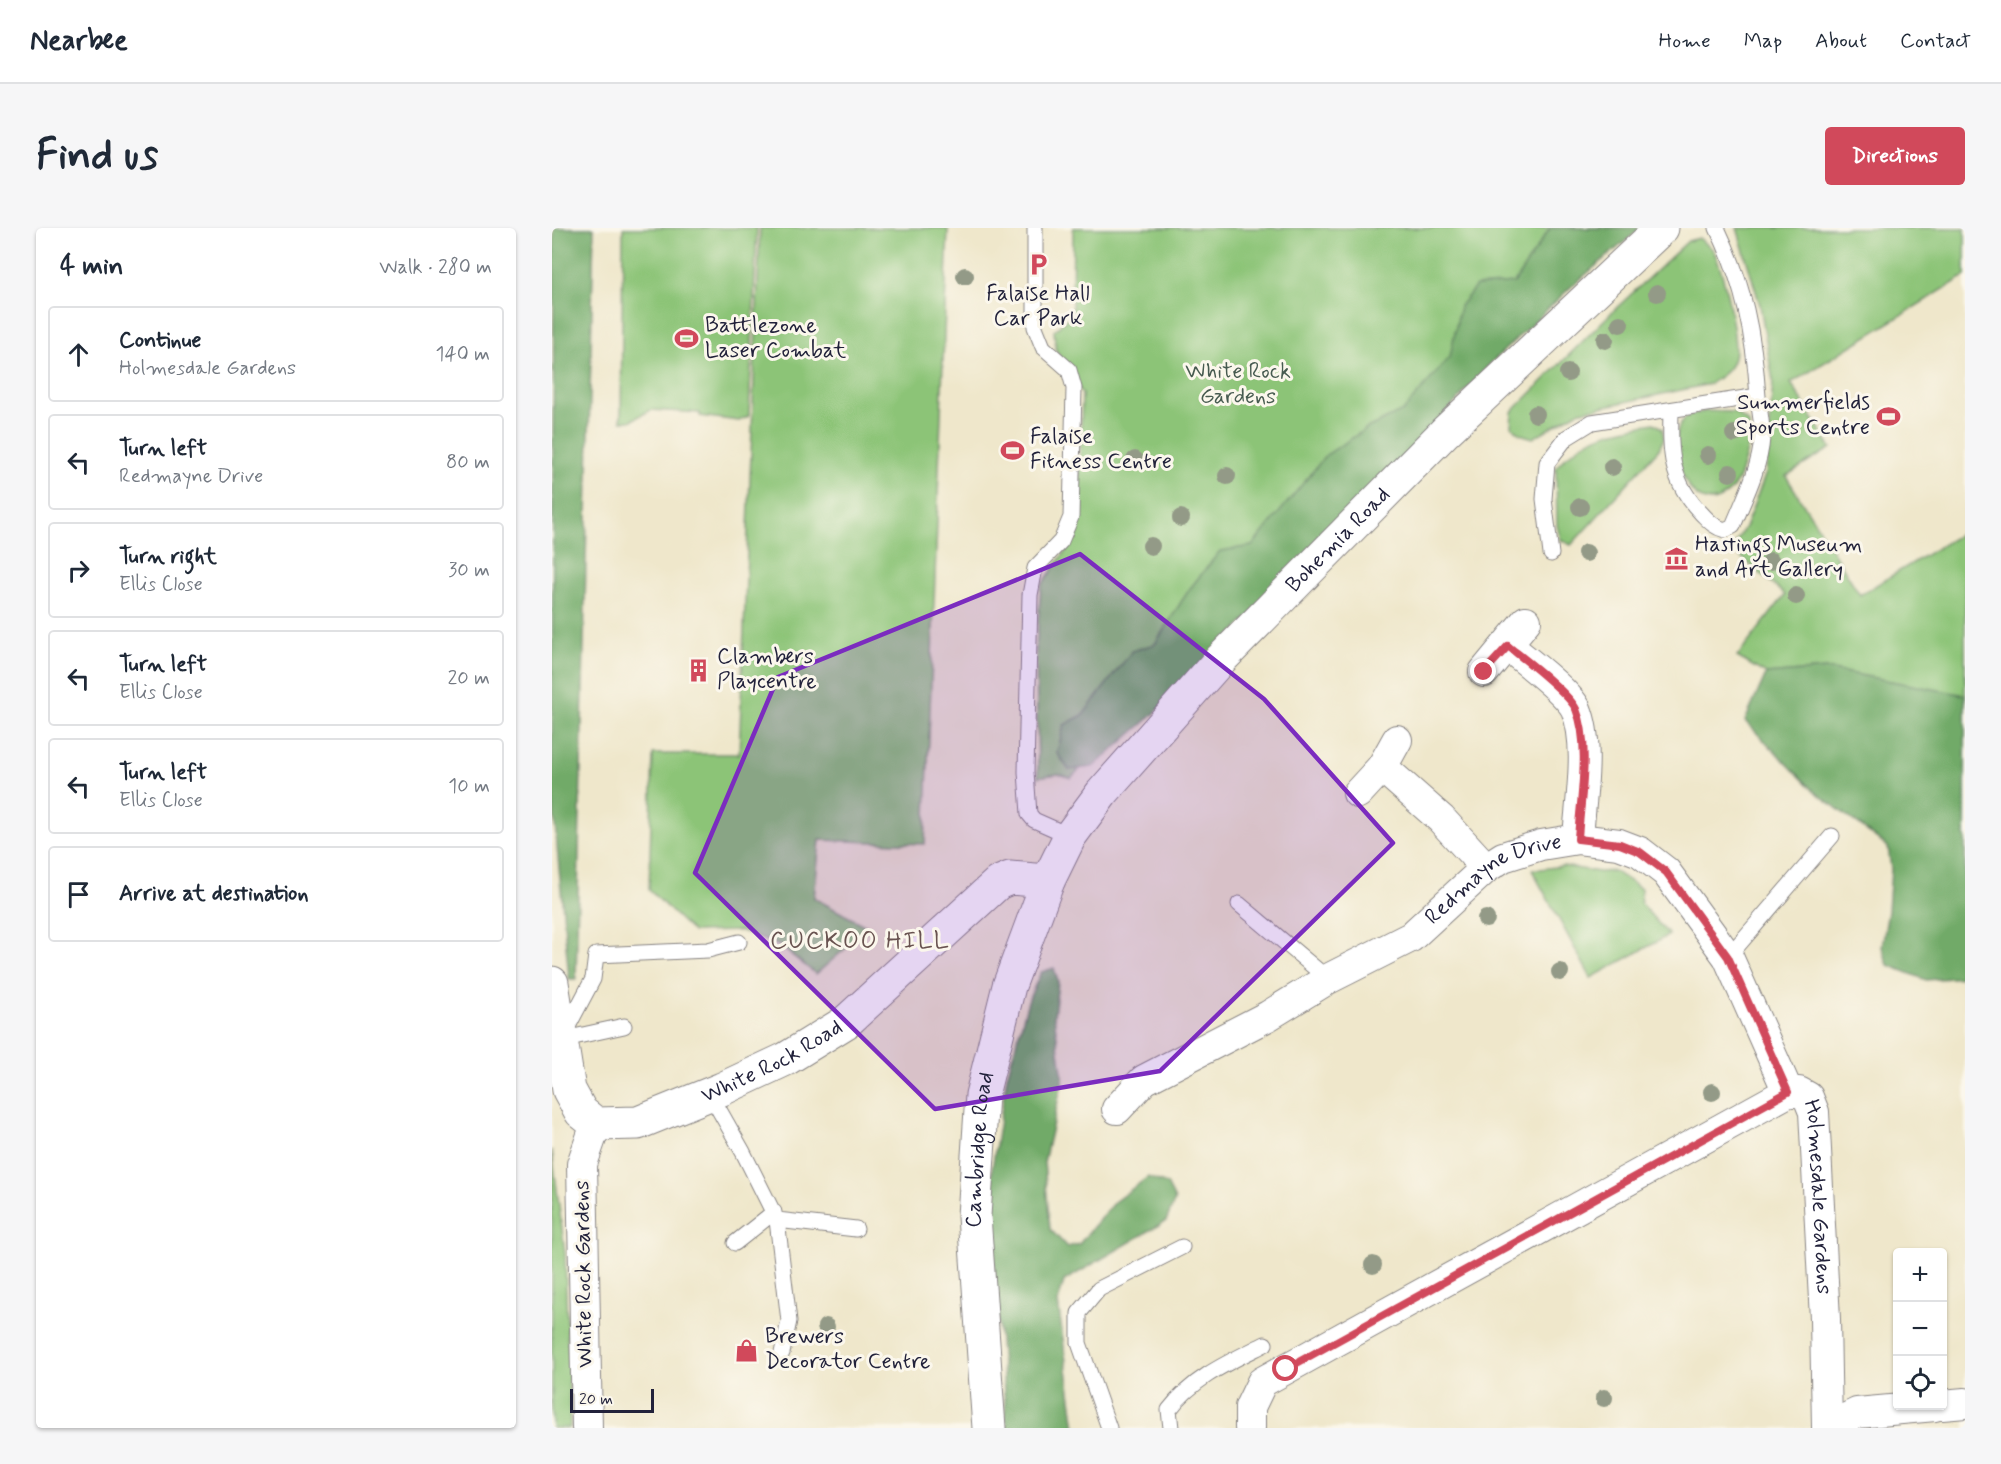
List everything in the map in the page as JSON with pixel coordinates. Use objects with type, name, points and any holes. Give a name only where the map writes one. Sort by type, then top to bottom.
[{"type":"main road","name":"Bohemia Road","points":[[1048,881],[1070,836],[1102,793],[1221,659],[1445,432],[1662,228]]},
{"type":"main road","name":"White Rock Road","points":[[596,1124],[638,1123],[710,1094],[786,1059],[846,1022],[998,884],[1010,878],[1048,881]]},
{"type":"main road","name":"Cambridge Road","points":[[989,1428],[974,1216],[982,1095],[1009,986],[1048,881]]},
{"type":"main road","points":[[552,983],[569,1090],[581,1112],[596,1124]]},
{"type":"street","points":[[1484,672],[1508,646],[1526,621]]},
{"type":"street","points":[[1508,646],[1551,682],[1575,708],[1583,749],[1578,839]]},
{"type":"street","points":[[1358,793],[1382,767],[1398,740]]},
{"type":"street","points":[[1382,767],[1442,819],[1486,868]]},
{"type":"street","name":"Redmayne Drive","points":[[1117,1109],[1144,1080],[1268,1016],[1328,979],[1411,937],[1486,868],[1503,857],[1541,845],[1578,839],[1620,844],[1640,852],[1666,872],[1728,957],[1788,1092]]},
{"type":"street","name":"Holmesdale Gardens","points":[[1250,1428],[1250,1407],[1262,1382],[1788,1092],[1799,1092],[1808,1097],[1814,1112],[1827,1428]]},
{"type":"street","name":"White Rock Gardens","points":[[587,1428],[582,1164],[596,1124]]},
{"type":"street","points":[[1947,1404],[1965,1402]]},
{"type":"street","points":[[1827,1428],[1857,1413],[1893,1410]]},
{"type":"lane","points":[[1035,228],[1035,327],[1043,346],[1069,370],[1074,399],[1071,517],[1061,541],[1035,568],[1030,595],[1026,772],[1029,814],[1034,820],[1070,836]]},
{"type":"lane","points":[[1671,410],[1670,449],[1678,484],[1692,504],[1716,528],[1725,530],[1733,526],[1758,457],[1762,438],[1758,370],[1743,289],[1717,228]]},
{"type":"lane","points":[[1551,554],[1544,499],[1547,463],[1566,438],[1592,422],[1758,396]]},
{"type":"lane","points":[[1728,957],[1832,836]]},
{"type":"lane","points":[[1239,904],[1328,979]]},
{"type":"lane","points":[[560,1040],[593,979],[597,955],[708,950],[739,942]]},
{"type":"lane","points":[[560,1040],[624,1026]]},
{"type":"lane","points":[[710,1094],[776,1216],[789,1321],[782,1353]]},
{"type":"lane","points":[[735,1243],[776,1216],[856,1230]]},
{"type":"lane","points":[[1109,1428],[1079,1342],[1078,1313],[1099,1289],[1182,1247]]},
{"type":"lane","points":[[1171,1428],[1169,1410],[1183,1391],[1215,1370],[1265,1344]]},
{"type":"highlighted area","points":[[1080,554],[1264,699],[1393,843],[1160,1071],[935,1109],[695,873],[778,677]]},
{"type":"green space","points":[[554,228],[594,228],[576,979],[569,979],[552,791]]},
{"type":"green space","name":"Battlezone Laser Combat","points":[[623,228],[757,228],[749,416],[739,421],[700,416],[700,413],[651,410],[630,421],[621,421]]},
{"type":"green space","points":[[760,228],[948,228],[925,844],[820,840],[814,898],[869,928],[816,974],[780,946],[741,931],[693,932],[649,890],[653,754],[739,754]]},
{"type":"green space","name":"White Rock Gardens","points":[[1073,228],[1620,228],[1274,570],[1071,778],[1058,774],[1038,777],[1036,649],[1041,586],[1078,533],[1082,394],[1056,350],[1054,331],[1072,314]]},
{"type":"green space","points":[[1550,228],[1641,228],[1571,287],[1493,361],[1410,452],[1154,714],[1093,767],[1069,770],[1057,753],[1064,725],[1083,715],[1132,651],[1155,644],[1188,591],[1220,551],[1252,546],[1326,455],[1369,427],[1403,411],[1450,357],[1460,306],[1476,286],[1514,283]]},
{"type":"green space","points":[[1737,228],[1965,228],[1965,276],[1791,383],[1831,448],[1786,476],[1860,595],[1965,531],[1965,695],[1827,669],[1766,674],[1737,657],[1785,595],[1732,549],[1746,525],[1766,473],[1773,381],[1760,305]]},
{"type":"green space","points":[[1699,238],[1712,248],[1717,258],[1729,305],[1735,352],[1727,371],[1710,384],[1577,412],[1533,438],[1520,434],[1511,426],[1512,412],[1610,314],[1688,241]]},
{"type":"green space","points":[[1706,411],[1734,412],[1749,423],[1748,448],[1734,487],[1722,497],[1708,501],[1693,492],[1683,476],[1676,443],[1681,423],[1690,415]]},
{"type":"green space","points":[[1654,423],[1662,428],[1664,438],[1659,449],[1571,545],[1561,540],[1557,526],[1556,467],[1578,447],[1600,436]]},
{"type":"green space","points":[[1827,669],[1965,695],[1965,977],[1926,980],[1888,965],[1882,947],[1888,911],[1891,869],[1888,847],[1814,791],[1745,721],[1766,674]]},
{"type":"green space","points":[[1563,866],[1599,872],[1614,871],[1641,889],[1641,904],[1669,935],[1591,978],[1532,870]]},
{"type":"green space","points":[[1054,968],[1058,982],[1054,1016],[1063,1079],[1044,1162],[1050,1229],[1067,1247],[1079,1244],[1114,1202],[1148,1177],[1167,1184],[1175,1200],[1166,1221],[1064,1281],[1058,1302],[1075,1428],[1007,1428],[990,1219],[992,1169],[1007,1076],[1028,1001],[1041,972]]},
{"type":"green space","points":[[552,1150],[565,1253],[570,1428],[552,1428]]},
{"type":"place","name":"Falaise Hall Car Park","points":[[1038,265]]},
{"type":"place","name":"Battlezone Laser Combat","points":[[687,339]]},
{"type":"place","name":"Summerfields Sports Centre","points":[[1888,416]]},
{"type":"place","name":"Falaise Fitness Centre","points":[[1012,450]]},
{"type":"place","name":"Hastings Museum and Art Gallery","points":[[1677,558]]},
{"type":"place","name":"Clambers Playcentre","points":[[699,670]]},
{"type":"place","name":"Brewers Decorator Centre","points":[[747,1350]]},
{"type":"district","name":"CUCKOO HILL","points":[[860,941]]},
{"type":"route","points":[[1286,1369],[1788,1092],[1728,957],[1707,925],[1666,872],[1640,852],[1620,844],[1578,839],[1583,749],[1575,708],[1551,682],[1508,646],[1484,672]]}]
